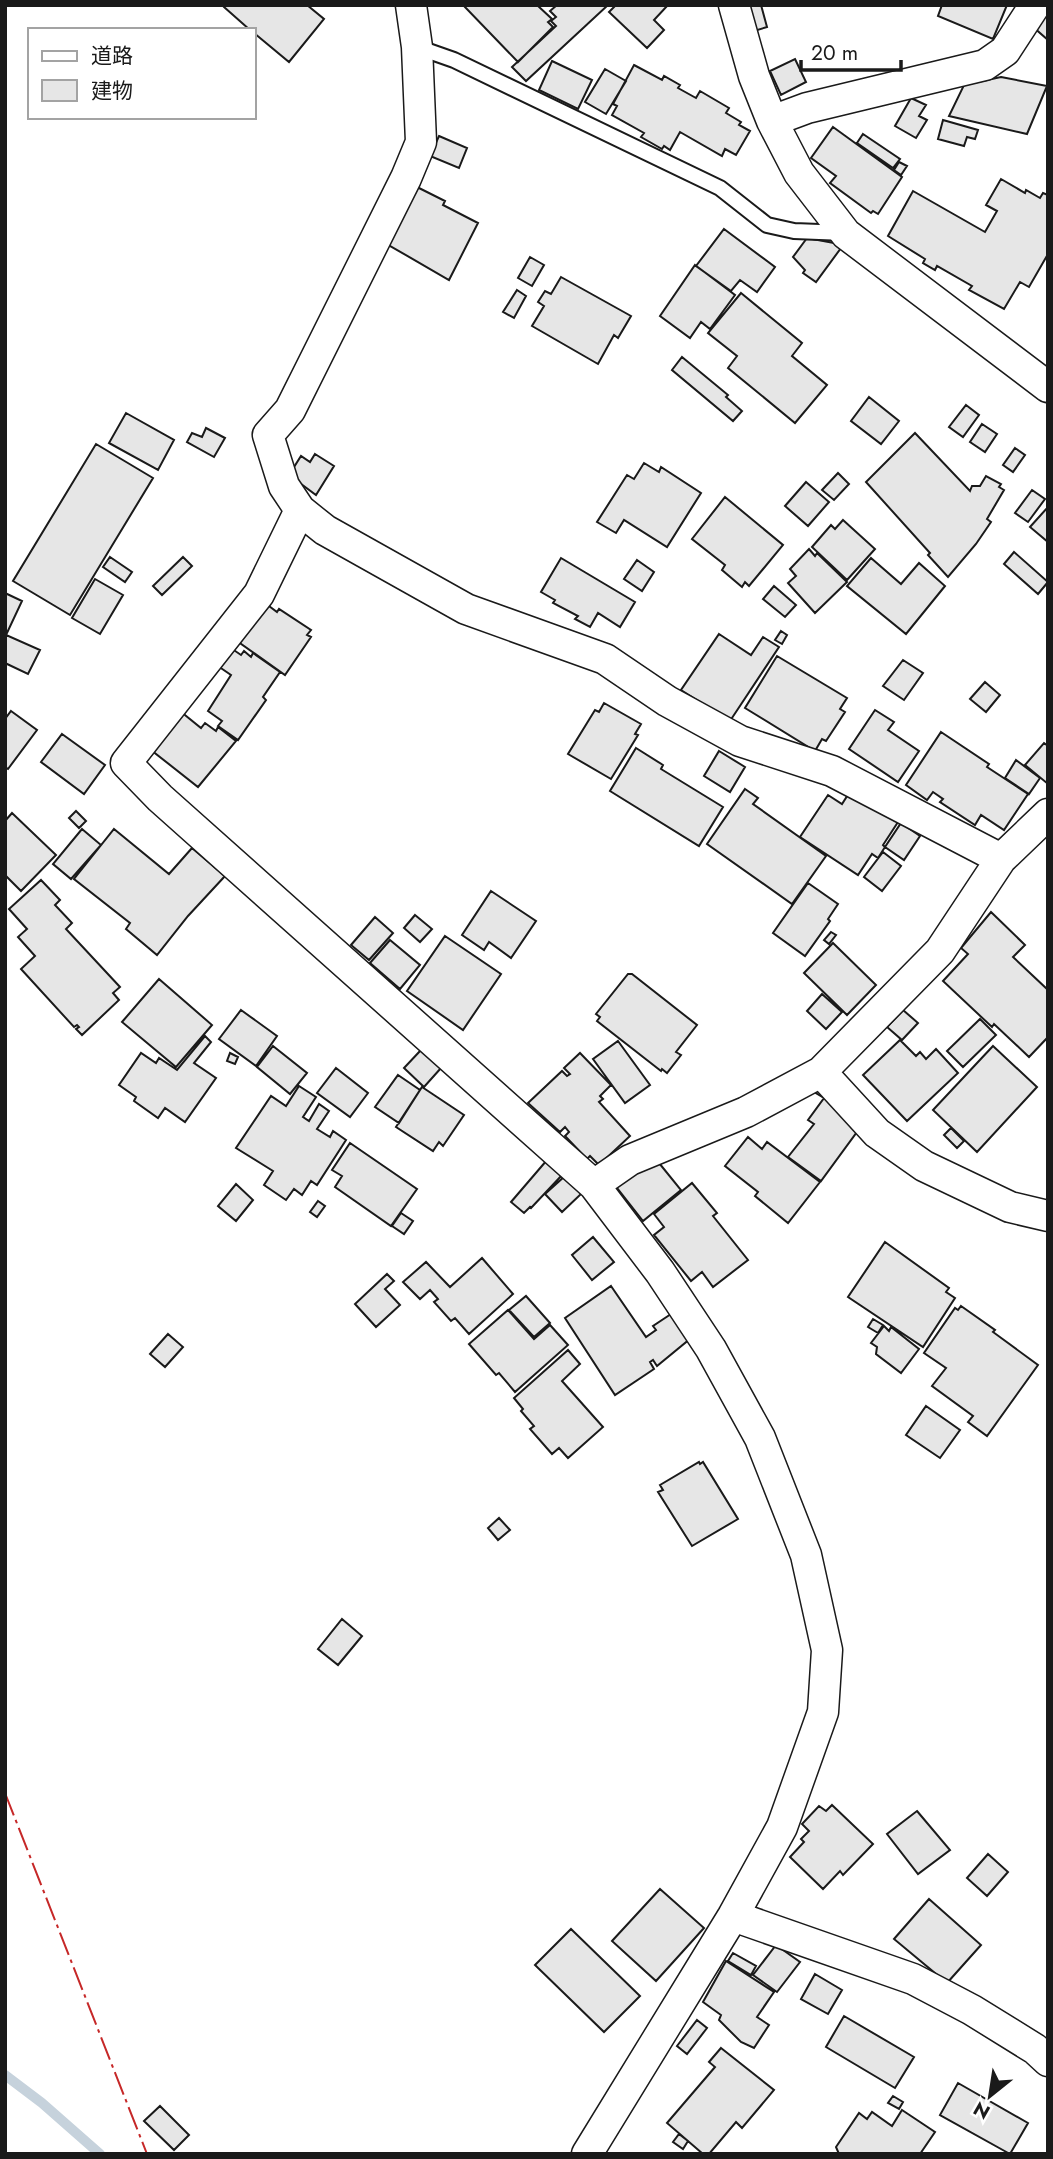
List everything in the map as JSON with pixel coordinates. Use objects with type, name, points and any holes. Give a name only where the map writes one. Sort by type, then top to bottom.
[{"type":"street","points":[[411,5],[417,47],[421,142],[406,178],[290,410],[268,435],[284,486],[300,510],[325,530],[466,609],[604,659],[667,701],[740,741],[832,771],[1000,859]]},
{"type":"street","points":[[772,121],[807,108],[985,65],[1005,51],[1035,5]]},
{"type":"street","points":[[729,9],[772,121],[799,173],[846,234],[1048,387]]},
{"type":"street","points":[[300,510],[259,594],[126,763],[160,798],[594,1185],[660,1272],[711,1349],[760,1438],[806,1555],[827,1650],[823,1712],[782,1827],[733,1916],[587,2154]]},
{"type":"street","points":[[594,1185],[631,1160],[746,1112],[821,1072],[940,951],[1000,859],[1048,814]]},
{"type":"street","points":[[821,1072],[877,1133],[924,1166],[1010,1207],[1048,1216]]},
{"type":"street","points":[[733,1916],[914,1979],[972,2010],[1048,2060]]},
{"type":"lane","points":[[417,47],[454,60],[720,188],[767,225],[794,231],[846,234]]},
{"type":"building","points":[[307,5],[324,19],[289,62],[256,35],[256,28],[248,28],[224,7]]},
{"type":"building","points":[[463,5],[537,5],[552,19],[548,22],[553,27],[518,62]]},
{"type":"building","points":[[557,5],[608,5],[526,81],[512,67],[556,26],[551,21],[556,17],[550,11]]},
{"type":"building","points":[[616,5],[668,5],[654,20],[664,30],[647,48],[609,12]]},
{"type":"building","points":[[748,5],[761,5],[767,27],[754,31]]},
{"type":"building","points":[[942,5],[1007,5],[993,39],[938,16]]},
{"type":"building","points":[[1048,5],[1048,40],[1032,26]]},
{"type":"building","points":[[795,59],[806,82],[781,95],[770,71]]},
{"type":"building","points":[[552,61],[592,80],[578,109],[539,90]]},
{"type":"building","points":[[634,65],[662,80],[664,76],[696,98],[700,91],[729,108],[726,113],[750,131],[736,155],[725,149],[722,156],[680,132],[670,150],[664,146],[662,149],[641,137],[644,133],[612,115],[617,106],[613,104]]},
{"type":"building","points":[[605,69],[626,81],[606,114],[585,102]]},
{"type":"building","points":[[1001,77],[1047,86],[1027,134],[949,116],[964,85]]},
{"type":"building","points":[[911,98],[926,105],[919,116],[927,120],[916,138],[895,126]]},
{"type":"building","points":[[943,120],[978,130],[975,139],[967,137],[964,146],[938,139]]},
{"type":"building","points":[[833,127],[902,177],[878,214],[873,211],[871,213],[830,183],[836,176],[811,158]]},
{"type":"building","points":[[863,134],[900,159],[893,168],[857,143]]},
{"type":"building","points":[[439,136],[467,148],[459,168],[430,156]]},
{"type":"building","points":[[899,162],[907,166],[901,175],[894,170]]},
{"type":"building","points":[[1001,179],[1025,193],[1026,190],[1040,198],[1043,193],[1048,195],[1048,254],[1029,287],[1020,282],[1004,309],[969,290],[972,286],[937,266],[935,270],[923,263],[925,259],[888,236],[913,191],[985,232],[997,211],[986,205]]},
{"type":"building","points":[[415,186],[445,201],[443,205],[478,223],[449,280],[385,243]]},
{"type":"building","points":[[724,229],[775,267],[757,292],[740,280],[731,291],[696,266]]},
{"type":"building","points":[[807,238],[834,243],[841,248],[816,282],[803,273],[805,270],[793,257]]},
{"type":"building","points":[[530,257],[544,265],[532,286],[518,278]]},
{"type":"building","points":[[695,265],[735,295],[710,329],[701,322],[690,338],[660,316]]},
{"type":"building","points":[[561,277],[631,316],[618,338],[614,335],[598,364],[532,326],[544,306],[538,302],[545,291],[551,294]]},
{"type":"building","points":[[517,290],[526,296],[514,318],[503,312]]},
{"type":"building","points":[[741,293],[802,343],[792,356],[827,385],[795,423],[728,368],[737,356],[708,333]]},
{"type":"building","points":[[682,357],[728,395],[726,397],[742,411],[733,421],[672,370]]},
{"type":"building","points":[[869,397],[899,421],[881,444],[851,421]]},
{"type":"building","points":[[966,405],[979,415],[963,437],[949,427]]},
{"type":"building","points":[[126,413],[174,440],[158,470],[109,443]]},
{"type":"building","points":[[982,424],[997,434],[985,452],[970,442]]},
{"type":"building","points":[[206,428],[225,438],[214,457],[187,442],[192,433],[202,437]]},
{"type":"building","points":[[915,433],[970,491],[972,486],[980,486],[986,476],[1001,484],[999,487],[1004,490],[987,519],[991,522],[948,577],[866,482]]},
{"type":"building","points":[[96,444],[153,478],[70,615],[13,581]]},
{"type":"building","points":[[1015,448],[1025,455],[1013,472],[1003,465]]},
{"type":"building","points":[[315,454],[334,466],[316,495],[289,475],[301,456],[310,462]]},
{"type":"building","points":[[644,463],[659,472],[661,467],[701,493],[667,547],[624,520],[616,533],[597,522],[627,475],[634,479]]},
{"type":"building","points":[[838,473],[849,484],[834,500],[822,490]]},
{"type":"building","points":[[806,482],[829,502],[808,526],[785,506]]},
{"type":"building","points":[[1032,490],[1045,499],[1028,522],[1015,513]]},
{"type":"building","points":[[725,497],[783,545],[749,586],[745,582],[742,587],[722,570],[725,565],[692,539]]},
{"type":"building","points":[[1048,507],[1048,542],[1030,527]]},
{"type":"building","points":[[843,520],[875,549],[847,580],[812,547],[831,525],[835,529]]},
{"type":"building","points":[[809,549],[815,556],[817,553],[847,582],[815,613],[788,583],[796,576],[790,569]]},
{"type":"building","points":[[1014,552],[1048,582],[1038,594],[1004,564]]},
{"type":"building","points":[[110,557],[132,572],[125,582],[103,567]]},
{"type":"building","points":[[183,557],[192,566],[162,595],[153,586]]},
{"type":"building","points":[[561,558],[635,602],[620,627],[598,613],[590,627],[575,619],[578,616],[553,603],[555,600],[541,592]]},
{"type":"building","points":[[871,558],[901,584],[919,563],[945,586],[906,634],[847,586]]},
{"type":"building","points":[[637,560],[654,572],[642,591],[624,579]]},
{"type":"building","points":[[95,579],[123,595],[100,634],[72,618]]},
{"type":"building","points":[[774,586],[796,605],[785,617],[763,599]]},
{"type":"building","points":[[5,593],[22,601],[6,635],[40,650],[28,674],[5,663]]},
{"type":"building","points":[[265,603],[311,630],[307,635],[311,637],[285,675],[237,641]]},
{"type":"building","points":[[781,631],[787,635],[782,644],[775,640]]},
{"type":"building","points":[[719,634],[751,655],[763,637],[779,647],[730,721],[681,690]]},
{"type":"building","points":[[228,646],[241,655],[244,651],[251,657],[253,653],[280,672],[263,697],[266,700],[238,740],[218,726],[222,721],[208,711],[231,675],[215,664]]},
{"type":"building","points":[[777,656],[847,698],[840,709],[845,712],[826,741],[822,739],[815,751],[745,708]]},
{"type":"building","points":[[903,660],[923,673],[904,700],[883,686]]},
{"type":"building","points":[[985,682],[1000,695],[986,712],[970,699]]},
{"type":"building","points":[[604,703],[641,724],[635,734],[638,735],[611,779],[568,754],[595,710],[599,712]]},
{"type":"building","points":[[875,710],[894,722],[888,730],[919,751],[898,782],[849,749]]},
{"type":"building","points":[[11,711],[37,730],[8,769],[5,767],[5,719]]},
{"type":"building","points":[[180,711],[201,728],[205,723],[216,731],[218,727],[236,741],[198,787],[151,750]]},
{"type":"building","points":[[941,732],[1028,794],[1004,830],[981,815],[975,825],[940,802],[943,799],[933,792],[927,800],[906,785]]},
{"type":"building","points":[[62,734],[105,765],[84,794],[41,762]]},
{"type":"building","points":[[1044,743],[1048,746],[1048,784],[1025,765]]},
{"type":"building","points":[[636,748],[663,765],[661,769],[723,807],[699,846],[610,791]]},
{"type":"building","points":[[719,751],[745,767],[730,792],[704,776]]},
{"type":"building","points":[[1016,760],[1040,778],[1029,794],[1005,778]]},
{"type":"building","points":[[745,789],[758,798],[753,804],[826,856],[792,904],[707,844]]},
{"type":"building","points":[[851,790],[898,822],[878,858],[872,854],[858,875],[800,837],[828,795],[842,804]]},
{"type":"building","points":[[76,811],[86,821],[79,828],[69,818]]},
{"type":"building","points":[[12,813],[56,855],[21,891],[5,875],[5,821]]},
{"type":"building","points":[[901,823],[920,836],[904,860],[885,847]]},
{"type":"building","points":[[82,829],[101,845],[71,879],[53,864]]},
{"type":"building","points":[[114,829],[169,874],[192,848],[225,876],[157,955],[126,929],[130,923],[74,879]]},
{"type":"building","points":[[883,852],[901,866],[882,891],[864,877]]},
{"type":"building","points":[[41,880],[60,900],[55,905],[72,923],[66,929],[120,987],[113,993],[119,1000],[82,1035],[76,1029],[79,1027],[74,1027],[21,969],[35,956],[18,937],[27,929],[9,909]]},
{"type":"building","points":[[808,883],[838,904],[828,919],[830,921],[805,956],[773,933]]},
{"type":"building","points":[[491,891],[536,921],[511,958],[489,942],[484,950],[462,935]]},
{"type":"building","points":[[991,912],[1025,945],[1013,957],[1048,990],[1048,1037],[1029,1057],[943,981],[968,954],[961,948]]},
{"type":"building","points":[[415,915],[432,929],[420,942],[404,928]]},
{"type":"building","points":[[375,917],[393,933],[369,960],[351,945]]},
{"type":"building","points":[[831,932],[836,935],[829,944],[824,940]]},
{"type":"building","points":[[445,936],[501,974],[463,1030],[407,991]]},
{"type":"building","points":[[390,940],[420,965],[400,989],[370,963]]},
{"type":"building","points":[[833,943],[876,985],[847,1015],[804,973]]},
{"type":"building","points":[[628,974],[632,974],[697,1025],[676,1052],[681,1055],[667,1073],[597,1021],[600,1017],[596,1014]]},
{"type":"building","points":[[159,979],[212,1025],[176,1067],[122,1022]]},
{"type":"building","points":[[822,994],[842,1012],[826,1029],[807,1011]]},
{"type":"building","points":[[241,1010],[277,1036],[256,1066],[219,1039]]},
{"type":"building","points":[[903,1010],[918,1023],[902,1040],[887,1027]]},
{"type":"building","points":[[980,1019],[996,1035],[963,1067],[947,1051]]},
{"type":"building","points":[[205,1036],[211,1042],[194,1063],[216,1078],[185,1122],[165,1108],[158,1118],[134,1101],[136,1097],[119,1085],[141,1053],[156,1063],[159,1058],[177,1070]]},
{"type":"building","points":[[900,1040],[916,1056],[920,1052],[926,1059],[936,1049],[958,1073],[907,1121],[863,1075]]},
{"type":"building","points":[[618,1041],[650,1085],[625,1103],[593,1059]]},
{"type":"building","points":[[273,1046],[307,1073],[290,1094],[257,1067]]},
{"type":"building","points":[[993,1046],[1037,1087],[977,1152],[933,1110]]},
{"type":"building","points":[[421,1050],[441,1068],[424,1087],[404,1068]]},
{"type":"building","points":[[230,1053],[238,1057],[235,1064],[227,1061]]},
{"type":"building","points":[[580,1053],[611,1085],[600,1096],[603,1099],[599,1102],[630,1136],[599,1165],[590,1156],[587,1159],[565,1136],[569,1132],[565,1127],[560,1132],[528,1103],[562,1071],[567,1076],[570,1074],[564,1068]]},
{"type":"building","points":[[336,1068],[368,1093],[350,1117],[317,1093]]},
{"type":"building","points":[[398,1075],[420,1090],[399,1123],[375,1107]]},
{"type":"building","points":[[820,1083],[862,1125],[821,1181],[788,1157],[814,1124],[808,1120],[824,1098],[814,1092]]},
{"type":"building","points":[[299,1086],[316,1097],[303,1117],[309,1121],[319,1104],[329,1111],[317,1129],[330,1137],[333,1131],[346,1140],[317,1185],[311,1181],[302,1195],[294,1189],[286,1200],[264,1185],[273,1171],[236,1148],[271,1096],[286,1106]]},
{"type":"building","points":[[422,1087],[464,1115],[443,1146],[439,1142],[433,1151],[396,1127]]},
{"type":"building","points":[[951,1128],[964,1141],[957,1148],[944,1135]]},
{"type":"building","points":[[748,1137],[762,1149],[767,1142],[820,1182],[788,1223],[755,1196],[758,1192],[725,1166]]},
{"type":"building","points":[[350,1143],[417,1189],[391,1226],[335,1187],[342,1176],[332,1170]]},
{"type":"building","points":[[655,1158],[681,1190],[643,1221],[614,1184]]},
{"type":"building","points":[[547,1160],[563,1174],[524,1213],[511,1202]]},
{"type":"building","points":[[565,1176],[581,1194],[562,1212],[545,1194]]},
{"type":"building","points":[[692,1183],[717,1213],[713,1216],[748,1260],[713,1287],[702,1272],[691,1281],[654,1235],[664,1227],[654,1214]]},
{"type":"building","points":[[236,1184],[253,1200],[236,1221],[218,1206]]},
{"type":"building","points":[[318,1201],[325,1206],[317,1217],[310,1212]]},
{"type":"building","points":[[401,1213],[413,1221],[404,1234],[392,1226]]},
{"type":"building","points":[[593,1237],[614,1262],[592,1280],[572,1255]]},
{"type":"building","points":[[885,1242],[949,1288],[946,1292],[955,1298],[923,1347],[848,1297]]},
{"type":"building","points":[[482,1258],[513,1294],[469,1334],[455,1318],[451,1321],[434,1302],[438,1299],[430,1290],[420,1299],[403,1282],[426,1262],[450,1287]]},
{"type":"building","points":[[387,1274],[394,1281],[385,1289],[400,1305],[376,1327],[355,1304]]},
{"type":"building","points":[[611,1286],[646,1337],[656,1330],[653,1326],[671,1314],[691,1338],[657,1366],[653,1360],[650,1362],[654,1369],[615,1395],[565,1318]]},
{"type":"building","points":[[526,1296],[550,1323],[534,1337],[509,1310]]},
{"type":"building","points":[[961,1306],[1038,1365],[987,1436],[968,1422],[973,1416],[932,1386],[946,1368],[924,1353],[955,1308],[958,1310]]},
{"type":"building","points":[[508,1310],[534,1339],[550,1325],[568,1345],[515,1392],[469,1344]]},
{"type":"building","points":[[873,1319],[883,1325],[878,1333],[868,1327]]},
{"type":"building","points":[[884,1326],[889,1331],[891,1327],[919,1349],[901,1373],[876,1354],[877,1347],[871,1343]]},
{"type":"building","points":[[168,1334],[183,1347],[165,1367],[150,1354]]},
{"type":"building","points":[[568,1350],[580,1364],[562,1381],[603,1427],[568,1458],[559,1448],[552,1454],[530,1429],[534,1426],[514,1398]]},
{"type":"building","points":[[926,1406],[960,1430],[940,1458],[906,1435]]},
{"type":"building","points":[[703,1462],[738,1519],[692,1546],[658,1492],[663,1490],[660,1485]]},
{"type":"building","points":[[499,1518],[510,1530],[498,1540],[488,1528]]},
{"type":"building","points":[[342,1619],[362,1636],[338,1665],[318,1649]]},
{"type":"building","points":[[832,1805],[873,1844],[843,1875],[840,1871],[823,1889],[790,1857],[804,1842],[801,1839],[809,1831],[802,1824],[819,1806],[826,1811]]},
{"type":"building","points":[[917,1811],[950,1850],[918,1874],[887,1834]]},
{"type":"building","points":[[988,1854],[1008,1872],[987,1896],[967,1878]]},
{"type":"building","points":[[660,1889],[704,1928],[656,1981],[612,1941]]},
{"type":"building","points":[[929,1899],[981,1945],[947,1983],[894,1939]]},
{"type":"building","points":[[571,1929],[640,1996],[604,2032],[535,1965]]},
{"type":"building","points":[[776,1945],[800,1962],[777,1992],[753,1975]]},
{"type":"building","points":[[733,1953],[756,1966],[751,1975],[728,1961]]},
{"type":"building","points":[[726,1961],[774,1992],[757,2017],[769,2025],[754,2048],[741,2042],[719,2020],[721,2015],[703,2002]]},
{"type":"building","points":[[815,1974],[842,1990],[828,2014],[801,1999]]},
{"type":"building","points":[[844,2016],[914,2057],[895,2088],[826,2047]]},
{"type":"building","points":[[697,2020],[707,2028],[687,2054],[677,2046]]},
{"type":"building","points":[[721,2048],[774,2090],[742,2128],[736,2122],[709,2154],[703,2154],[667,2123],[715,2067],[709,2062]]},
{"type":"building","points":[[958,2083],[1028,2123],[1010,2154],[940,2115]]},
{"type":"building","points":[[893,2096],[903,2102],[899,2109],[888,2103]]},
{"type":"building","points":[[160,2106],[189,2135],[174,2150],[144,2121]]},
{"type":"building","points":[[902,2110],[935,2132],[920,2154],[839,2154],[836,2147],[859,2113],[867,2119],[872,2112],[892,2126]]},
{"type":"building","points":[[679,2134],[688,2141],[683,2149],[673,2142]]},
{"type":"waterway","points":[[5,2075],[42,2103],[100,2154]]},
{"type":"power","points":[[5,1793],[147,2154]]}]
